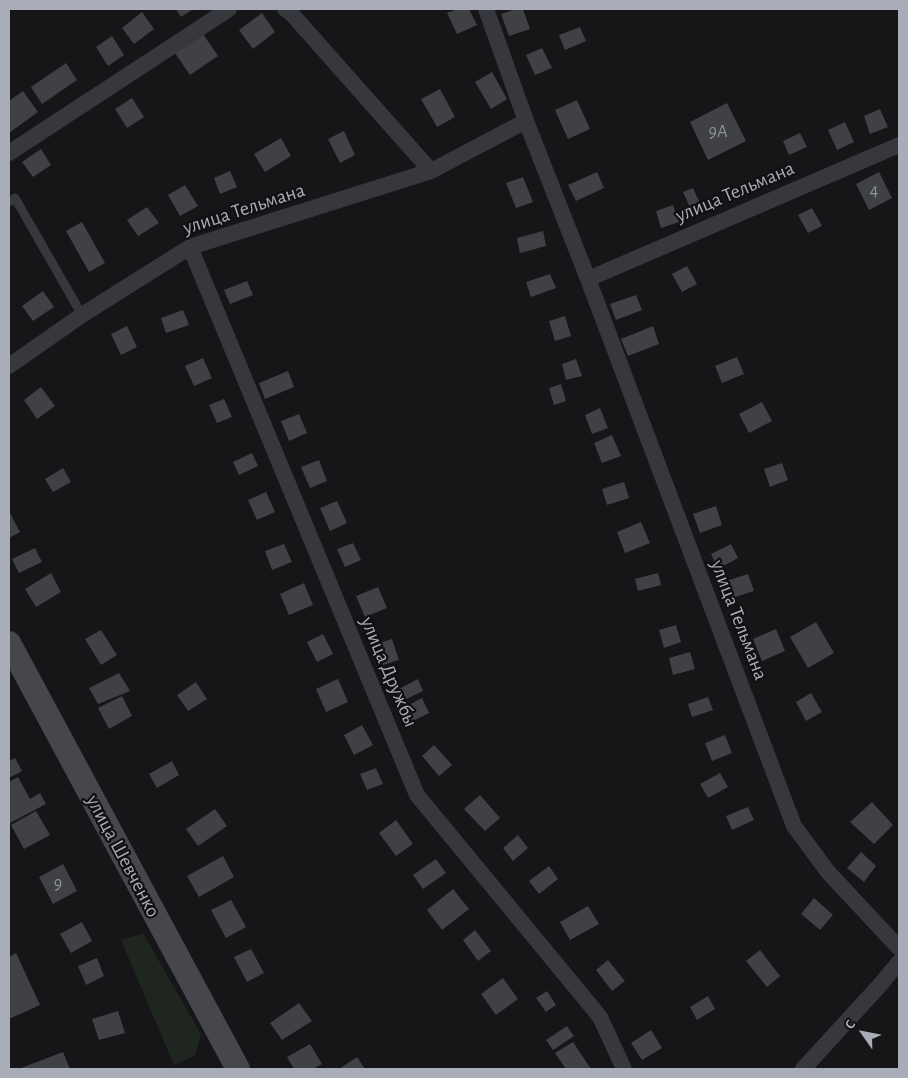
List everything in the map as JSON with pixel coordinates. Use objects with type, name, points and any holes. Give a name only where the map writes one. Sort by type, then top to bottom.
[{"type":"main road","name":"улица Шевченко","points":[[9,646],[238,1069]]},
{"type":"street","points":[[9,153],[229,9]]},
{"type":"street","points":[[286,9],[431,171]]},
{"type":"street","name":"улица Тельмана","points":[[486,9],[526,121],[588,279],[794,826],[828,872],[899,948]]},
{"type":"street","name":"улица Тельмана","points":[[9,366],[82,315],[190,247],[431,171],[526,121]]},
{"type":"street","name":"улица Тельмана","points":[[588,279],[899,145]]},
{"type":"street","name":"улица Дружбы","points":[[190,247],[417,795],[600,1017],[624,1069]]},
{"type":"street","points":[[803,1069],[899,962]]},
{"type":"lane","points":[[9,202],[15,198],[82,315]]},
{"type":"shaded area","points":[[143,933],[201,1034],[195,1056],[174,1065],[121,940]]},
{"type":"building","points":[[176,9],[193,9],[181,17]]},
{"type":"building","points":[[458,9],[469,9],[477,25],[457,34],[447,13]]},
{"type":"building","points":[[516,9],[523,9],[530,29],[509,36],[501,14]]},
{"type":"building","points":[[142,12],[154,29],[134,44],[122,28]]},
{"type":"building","points":[[262,13],[275,32],[253,49],[239,30]]},
{"type":"building","points":[[580,27],[586,41],[565,50],[559,35]]},
{"type":"building","points":[[203,34],[218,56],[190,75],[175,53]]},
{"type":"building","points":[[112,36],[124,55],[108,66],[96,47]]},
{"type":"building","points":[[542,48],[552,68],[535,75],[526,55]]},
{"type":"building","points":[[66,63],[77,80],[42,104],[31,87]]},
{"type":"building","points":[[492,72],[507,99],[491,109],[475,82]]},
{"type":"building","points":[[440,89],[455,117],[437,127],[421,99]]},
{"type":"building","points":[[23,91],[38,112],[9,133],[9,101]]},
{"type":"building","points":[[132,98],[144,117],[127,128],[115,109]]},
{"type":"building","points":[[577,100],[590,129],[568,139],[555,110]]},
{"type":"building","points":[[727,103],[746,141],[708,160],[690,122]]},
{"type":"building","points":[[880,109],[888,127],[870,134],[864,116]]},
{"type":"building","points":[[845,122],[854,142],[837,150],[828,130]]},
{"type":"building","points":[[344,131],[355,155],[340,163],[328,139]]},
{"type":"building","points":[[800,133],[807,147],[789,155],[783,141]]},
{"type":"building","points":[[281,138],[291,156],[265,172],[254,154]]},
{"type":"building","points":[[41,149],[51,165],[33,177],[22,162]]},
{"type":"building","points":[[230,171],[237,187],[220,194],[214,178]]},
{"type":"building","points":[[597,172],[604,188],[576,201],[568,185]]},
{"type":"building","points":[[879,172],[892,198],[869,210],[856,184]]},
{"type":"building","points":[[523,177],[533,202],[516,208],[506,183]]},
{"type":"building","points":[[185,185],[198,206],[180,216],[168,195]]},
{"type":"building","points":[[693,188],[703,210],[693,214],[683,192]]},
{"type":"building","points":[[673,205],[679,222],[661,228],[656,211]]},
{"type":"building","points":[[147,207],[159,223],[138,236],[127,220]]},
{"type":"building","points":[[812,208],[822,226],[808,233],[798,215]]},
{"type":"building","points":[[82,222],[105,263],[89,272],[66,231]]},
{"type":"building","points":[[543,231],[546,246],[520,253],[517,238]]},
{"type":"building","points":[[687,266],[697,284],[682,292],[672,274]]},
{"type":"building","points":[[550,274],[556,288],[531,297],[526,282]]},
{"type":"building","points":[[247,281],[253,295],[230,304],[224,290]]},
{"type":"building","points":[[43,291],[54,307],[33,321],[22,306]]},
{"type":"building","points":[[636,295],[642,310],[616,320],[610,304]]},
{"type":"building","points":[[183,310],[189,325],[166,333],[161,318]]},
{"type":"building","points":[[565,316],[571,336],[555,341],[549,321]]},
{"type":"building","points":[[127,326],[137,347],[121,355],[111,334]]},
{"type":"building","points":[[653,326],[659,344],[628,356],[621,339]]},
{"type":"building","points":[[737,357],[744,374],[722,383],[715,366]]},
{"type":"building","points":[[203,358],[212,378],[194,386],[185,366]]},
{"type":"building","points":[[576,359],[582,376],[566,380],[562,364]]},
{"type":"building","points":[[288,371],[294,387],[265,399],[259,383]]},
{"type":"building","points":[[561,384],[566,401],[554,405],[549,388]]},
{"type":"building","points":[[41,387],[55,406],[37,419],[24,400]]},
{"type":"building","points":[[224,399],[232,417],[217,423],[209,405]]},
{"type":"building","points":[[762,402],[772,421],[749,433],[739,414]]},
{"type":"building","points":[[600,408],[608,428],[592,434],[585,415]]},
{"type":"building","points":[[299,414],[307,433],[289,441],[281,421]]},
{"type":"building","points":[[612,435],[621,456],[602,463],[594,443]]},
{"type":"building","points":[[252,453],[258,466],[239,475],[233,462]]},
{"type":"building","points":[[319,460],[327,481],[310,488],[301,467]]},
{"type":"building","points":[[782,463],[788,480],[770,487],[764,469]]},
{"type":"building","points":[[63,468],[71,482],[53,492],[45,479]]},
{"type":"building","points":[[624,482],[629,498],[607,505],[602,489]]},
{"type":"building","points":[[266,492],[275,512],[257,520],[248,500]]},
{"type":"building","points":[[337,501],[347,523],[330,531],[320,508]]},
{"type":"building","points":[[716,506],[722,525],[700,533],[693,514]]},
{"type":"building","points":[[9,514],[20,532],[9,538]]},
{"type":"building","points":[[641,522],[650,543],[625,553],[617,532]]},
{"type":"building","points":[[353,543],[361,560],[345,567],[337,549]]},
{"type":"building","points":[[284,544],[292,562],[272,570],[265,551]]},
{"type":"building","points":[[731,544],[738,558],[718,569],[711,554]]},
{"type":"building","points":[[35,548],[42,562],[19,573],[12,559]]},
{"type":"building","points":[[51,573],[61,592],[36,607],[25,589]]},
{"type":"building","points":[[658,573],[661,585],[638,591],[635,579]]},
{"type":"building","points":[[748,574],[754,591],[732,598],[726,581]]},
{"type":"building","points":[[304,583],[313,605],[289,615],[280,594]]},
{"type":"building","points":[[378,587],[387,608],[365,617],[356,596]]},
{"type":"building","points":[[816,622],[834,653],[808,668],[790,637]]},
{"type":"building","points":[[676,625],[681,642],[664,648],[659,630]]},
{"type":"building","points":[[776,629],[785,651],[762,661],[753,639]]},
{"type":"building","points":[[101,630],[117,655],[101,665],[85,639]]},
{"type":"building","points":[[323,634],[333,654],[317,662],[307,642]]},
{"type":"building","points":[[392,639],[399,660],[383,665],[376,644]]},
{"type":"building","points":[[690,652],[695,669],[673,675],[669,658]]},
{"type":"building","points":[[119,673],[130,691],[98,704],[89,688]]},
{"type":"building","points":[[338,679],[348,702],[326,712],[316,689]]},
{"type":"building","points":[[418,679],[423,691],[400,702],[395,691]]},
{"type":"building","points":[[196,682],[207,699],[188,711],[177,695]]},
{"type":"building","points":[[811,693],[822,712],[806,721],[796,702]]},
{"type":"building","points":[[122,696],[132,716],[109,729],[98,708]]},
{"type":"building","points":[[708,697],[713,710],[692,717],[688,704]]},
{"type":"building","points":[[422,698],[429,713],[411,722],[403,708]]},
{"type":"building","points":[[362,725],[373,745],[354,755],[344,735]]},
{"type":"building","points":[[725,735],[732,753],[712,761],[705,743]]},
{"type":"building","points":[[434,745],[452,765],[439,776],[422,756]]},
{"type":"building","points":[[15,758],[22,771],[9,778],[9,761]]},
{"type":"building","points":[[172,761],[179,775],[157,788],[149,774]]},
{"type":"building","points":[[376,768],[383,784],[367,790],[360,774]]},
{"type":"building","points":[[720,773],[728,787],[708,798],[700,784]]},
{"type":"building","points":[[18,777],[30,799],[40,793],[46,804],[10,823],[9,782]]},
{"type":"building","points":[[480,795],[500,818],[485,831],[464,809]]},
{"type":"building","points":[[872,802],[893,825],[874,844],[850,822]]},
{"type":"building","points":[[748,807],[754,820],[732,830],[726,816]]},
{"type":"building","points":[[215,809],[227,826],[198,846],[186,829]]},
{"type":"building","points":[[36,811],[50,835],[24,849],[11,825]]},
{"type":"building","points":[[396,820],[413,844],[396,856],[379,833]]},
{"type":"building","points":[[518,835],[528,848],[513,861],[503,848]]},
{"type":"building","points":[[861,852],[876,866],[864,882],[847,868]]},
{"type":"building","points":[[223,856],[234,877],[199,897],[187,876]]},
{"type":"building","points":[[436,859],[446,873],[423,889],[413,875]]},
{"type":"building","points":[[63,864],[77,891],[53,904],[39,877]]},
{"type":"building","points":[[549,866],[558,879],[539,894],[529,881]]},
{"type":"building","points":[[453,889],[469,909],[442,930],[427,910]]},
{"type":"building","points":[[814,898],[833,915],[820,930],[801,914]]},
{"type":"building","points":[[231,900],[246,927],[226,938],[211,910]]},
{"type":"building","points":[[588,906],[599,924],[570,940],[560,922]]},
{"type":"building","points":[[82,922],[92,941],[71,953],[60,934]]},
{"type":"building","points":[[475,930],[491,951],[478,961],[463,940]]},
{"type":"building","points":[[251,949],[264,973],[247,982],[234,957]]},
{"type":"building","points":[[760,950],[780,976],[767,987],[746,961]]},
{"type":"building","points":[[16,953],[40,1005],[9,1019],[9,957]]},
{"type":"building","points":[[97,958],[104,976],[86,985],[78,966]]},
{"type":"building","points":[[608,960],[625,981],[612,991],[596,970]]},
{"type":"building","points":[[503,978],[518,999],[496,1015],[481,994]]},
{"type":"building","points":[[547,991],[556,1005],[546,1012],[536,998]]},
{"type":"building","points":[[708,996],[715,1009],[697,1020],[690,1007]]},
{"type":"building","points":[[299,1003],[312,1021],[282,1040],[270,1023]]},
{"type":"building","points":[[118,1011],[125,1033],[99,1040],[92,1019]]},
{"type":"building","points":[[567,1026],[574,1036],[553,1050],[546,1040]]},
{"type":"building","points":[[651,1030],[662,1048],[642,1060],[631,1043]]},
{"type":"building","points":[[573,1042],[591,1069],[566,1069],[555,1053]]},
{"type":"building","points":[[310,1044],[322,1064],[313,1069],[294,1069],[287,1057]]},
{"type":"building","points":[[63,1052],[70,1069],[21,1068]]},
{"type":"building","points":[[357,1057],[365,1069],[339,1069]]}]
